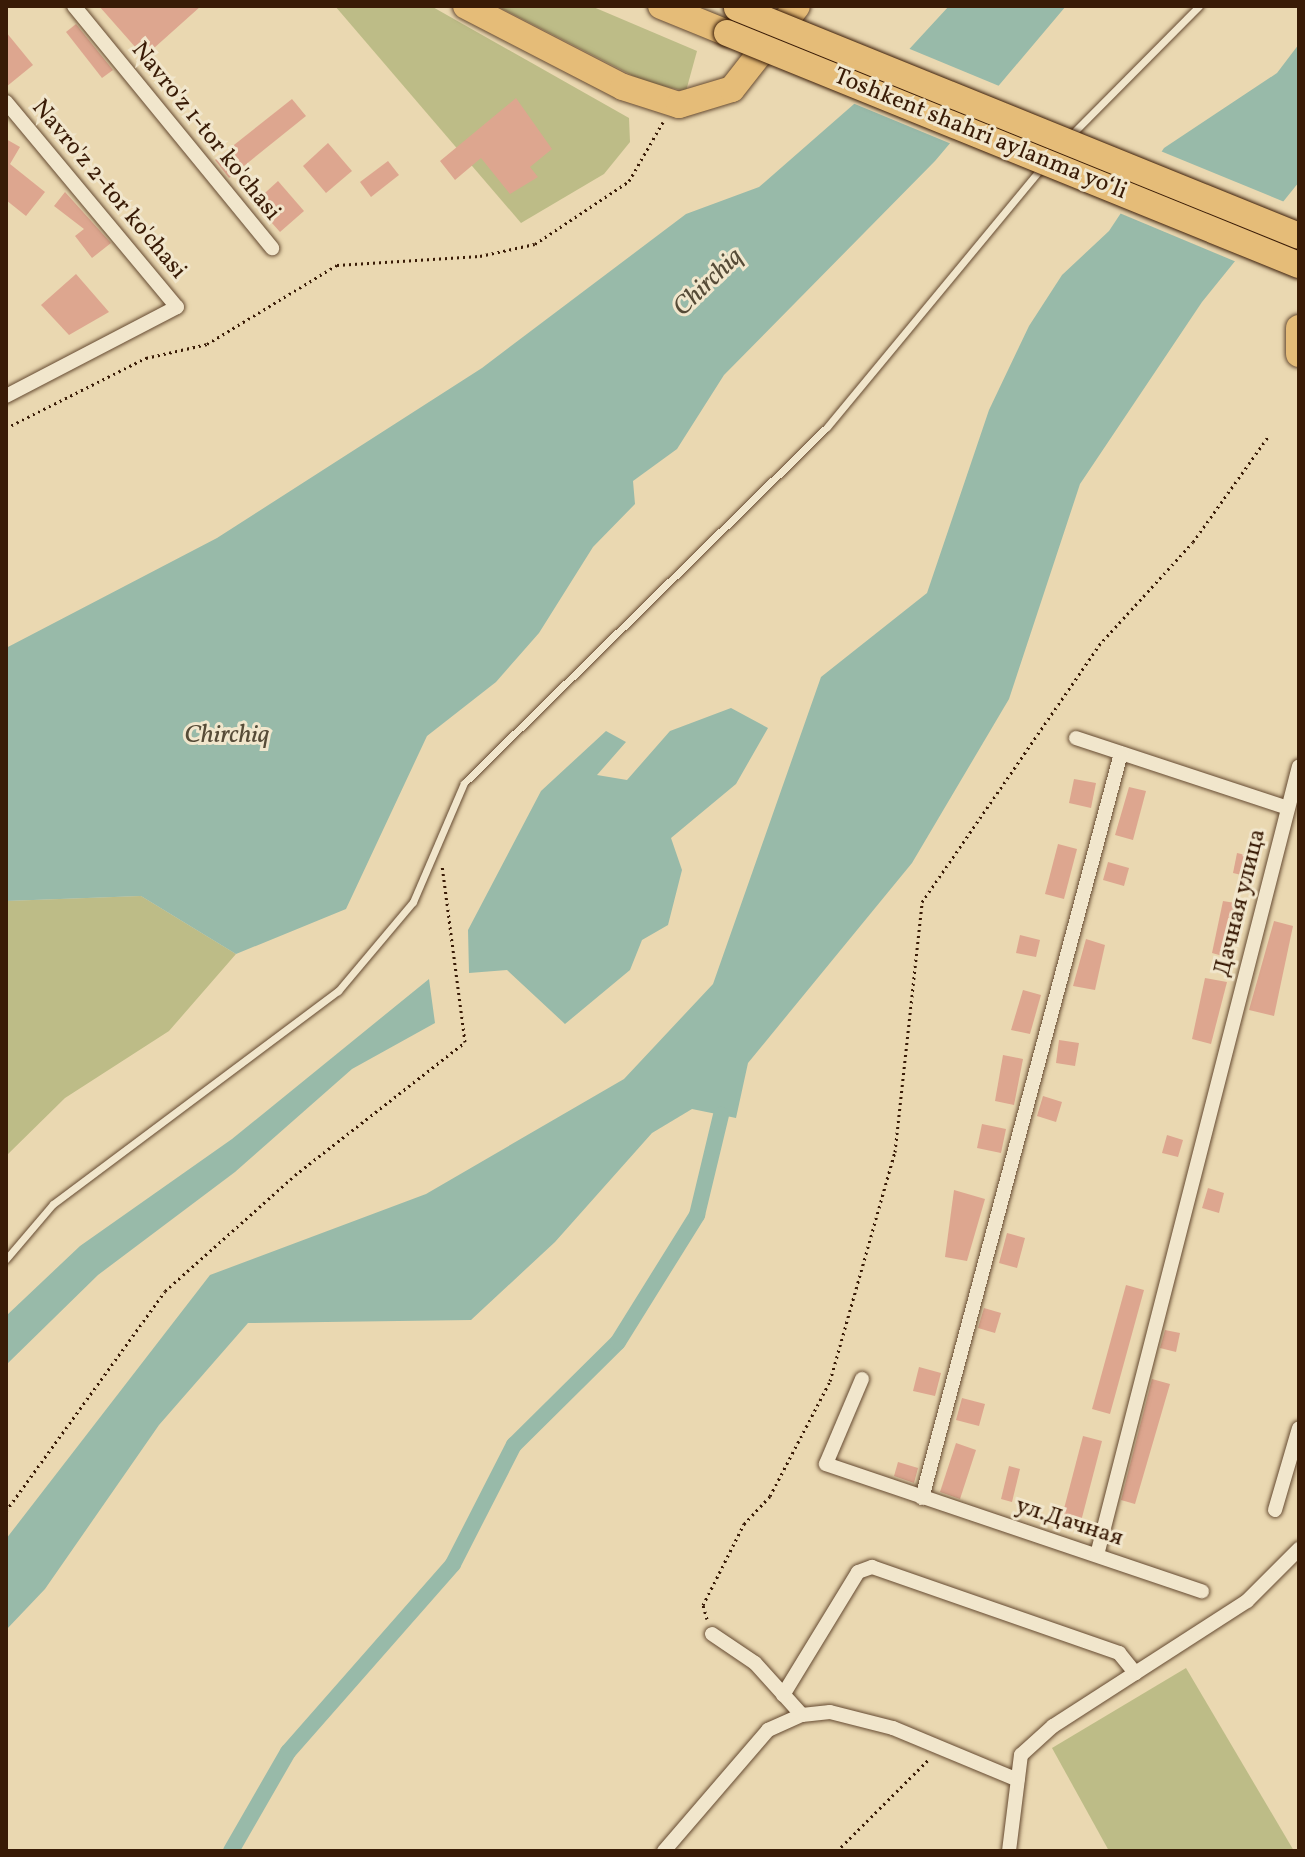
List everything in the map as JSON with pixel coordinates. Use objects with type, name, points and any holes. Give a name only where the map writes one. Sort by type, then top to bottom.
[{"type":"highway","points":[[466,6],[576,65],[670,104],[698,104],[732,89],[797,6]]},
{"type":"highway","name":"Toshkent shahri aylanma yoʻli","points":[[661,6],[1299,265]]},
{"type":"highway","name":"Toshkent shahri aylanma yoʻli","points":[[735,7],[1299,236]]},
{"type":"highway","points":[[1299,328],[1299,354]]},
{"type":"street","name":"Navro'z 1-tor ko'chasi","points":[[74,6],[272,248]]},
{"type":"street","name":"Navro'z 2-tor ko'chasi","points":[[6,102],[177,307],[6,396]]},
{"type":"street","name":"Дачная улица","points":[[1076,738],[1288,808],[1097,1555]]},
{"type":"street","points":[[922,1498],[1121,753]]},
{"type":"street","points":[[1288,808],[1299,766]]},
{"type":"street","name":"ул.Дачная","points":[[862,1379],[826,1464],[1202,1591]]},
{"type":"street","points":[[1275,1510],[1299,1428]]},
{"type":"street","points":[[1009,1851],[1021,1755],[1042,1736],[1247,1601],[1299,1549]]},
{"type":"street","points":[[783,1695],[858,1572],[872,1567],[1119,1653],[1135,1673]]},
{"type":"street","points":[[712,1634],[755,1663],[802,1715]]},
{"type":"street","points":[[664,1851],[768,1730],[802,1715],[848,1715],[940,1747],[1018,1780]]},
{"type":"lane","points":[[6,1259],[53,1204],[338,991],[413,902],[464,783],[827,427],[978,235],[1199,6]]},
{"type":"path","points":[[6,428],[146,358],[207,344],[337,265],[480,256],[535,244],[629,181],[670,104]]},
{"type":"path","points":[[712,1634],[703,1605],[830,1381],[895,1152],[922,902],[1099,645],[1193,542],[1268,437]]},
{"type":"path","points":[[6,1511],[165,1291],[295,1175],[465,1042],[439,842]]},
{"type":"path","points":[[837,1851],[940,1747]]},
{"type":"shaded area","points":[[335,6],[431,6],[629,118],[630,142],[604,174],[521,223]]},
{"type":"shaded area","points":[[497,6],[591,6],[697,51],[686,91],[647,83]]},
{"type":"shaded area","points":[[141,896],[236,954],[169,1031],[65,1098],[6,1156],[6,901]]},
{"type":"shaded area","points":[[1186,1668],[1294,1851],[1109,1851],[1052,1748]]},
{"type":"water","name":"Chirchiq","points":[[949,6],[1066,6],[935,161],[724,375],[677,449],[633,481],[635,504],[593,547],[539,633],[496,682],[427,736],[346,909],[236,954],[141,896],[6,901],[6,648],[217,538],[482,368],[686,214],[759,187],[878,83]]},
{"type":"water","points":[[1299,44],[1299,182],[1202,302],[1080,484],[1009,699],[912,863],[748,1063],[736,1118],[692,1109],[652,1133],[555,1242],[471,1320],[248,1323],[159,1425],[45,1589],[6,1630],[6,1539],[210,1275],[426,1194],[624,1079],[713,984],[821,677],[927,593],[989,410],[1029,326],[1062,275],[1109,231],[1164,148],[1277,73]]},
{"type":"water","points":[[731,708],[768,728],[736,784],[671,838],[682,870],[668,925],[642,940],[630,970],[565,1024],[507,970],[469,973],[468,930],[541,791],[606,731],[626,742],[597,775],[627,780],[670,731]]},
{"type":"water","points":[[429,979],[435,1023],[352,1069],[235,1172],[98,1275],[6,1365],[6,1316],[80,1246],[232,1139]]},
{"type":"pier","points":[[905,47],[1004,88],[954,145],[850,102]]},
{"type":"pier","points":[[1158,150],[1287,203],[1239,263],[1117,212]]},
{"type":"building","points":[[99,6],[201,6],[144,57]]},
{"type":"building","points":[[76,24],[113,70],[102,78],[66,32]]},
{"type":"building","points":[[6,32],[33,65],[6,87]]},
{"type":"building","points":[[516,98],[552,149],[530,167],[538,177],[510,194],[481,158],[455,180],[440,161]]},
{"type":"building","points":[[292,99],[306,116],[229,178],[215,160]]},
{"type":"building","points":[[6,139],[20,147],[10,164],[45,192],[26,216],[6,200]]},
{"type":"building","points":[[328,143],[352,171],[326,193],[303,166]]},
{"type":"building","points":[[388,161],[399,175],[371,197],[360,182]]},
{"type":"building","points":[[278,181],[304,211],[280,232],[254,203]]},
{"type":"building","points":[[65,192],[111,243],[92,258],[75,236],[84,229],[54,206]]},
{"type":"building","points":[[76,274],[109,312],[69,335],[41,305]]},
{"type":"building","points":[[1074,779],[1096,783],[1091,808],[1069,803]]},
{"type":"building","points":[[1129,787],[1146,791],[1133,840],[1115,835]]},
{"type":"building","points":[[1058,844],[1077,849],[1064,899],[1045,894]]},
{"type":"building","points":[[1237,853],[1254,857],[1250,877],[1233,873]]},
{"type":"building","points":[[1108,862],[1129,868],[1124,886],[1103,880]]},
{"type":"building","points":[[1223,901],[1241,904],[1230,958],[1212,953]]},
{"type":"building","points":[[1274,921],[1293,926],[1274,1016],[1249,1010]]},
{"type":"building","points":[[1020,935],[1040,940],[1036,957],[1016,953]]},
{"type":"building","points":[[1086,939],[1105,945],[1095,990],[1073,986]]},
{"type":"building","points":[[1205,978],[1227,982],[1211,1044],[1192,1039]]},
{"type":"building","points":[[1023,990],[1041,995],[1030,1034],[1011,1030]]},
{"type":"building","points":[[1059,1040],[1079,1043],[1075,1066],[1056,1063]]},
{"type":"building","points":[[1003,1055],[1023,1059],[1014,1105],[995,1101]]},
{"type":"building","points":[[1043,1096],[1062,1102],[1056,1122],[1037,1116]]},
{"type":"building","points":[[982,1124],[1006,1129],[1001,1153],[977,1148]]},
{"type":"building","points":[[1167,1135],[1183,1140],[1178,1157],[1162,1153]]},
{"type":"building","points":[[1208,1188],[1224,1193],[1219,1213],[1202,1208]]},
{"type":"building","points":[[954,1190],[985,1199],[967,1261],[945,1257]]},
{"type":"building","points":[[1007,1233],[1025,1238],[1017,1268],[999,1263]]},
{"type":"building","points":[[1126,1285],[1144,1290],[1110,1414],[1092,1409]]},
{"type":"building","points":[[984,1308],[1001,1313],[995,1333],[978,1328]]},
{"type":"building","points":[[1165,1330],[1180,1333],[1176,1352],[1160,1348]]},
{"type":"building","points":[[919,1367],[941,1373],[935,1396],[913,1391]]},
{"type":"building","points":[[1152,1379],[1170,1384],[1135,1504],[1121,1500]]},
{"type":"building","points":[[962,1398],[985,1404],[979,1426],[956,1420]]},
{"type":"building","points":[[1083,1436],[1102,1441],[1079,1529],[1060,1524]]},
{"type":"building","points":[[956,1443],[976,1450],[960,1499],[940,1492]]},
{"type":"building","points":[[898,1462],[918,1468],[914,1483],[894,1476]]},
{"type":"building","points":[[1009,1466],[1020,1469],[1012,1502],[1001,1499]]},
{"type":"waterway","points":[[231,1851],[288,1752],[453,1564],[514,1445],[618,1342],[697,1215],[721,1115]]}]
